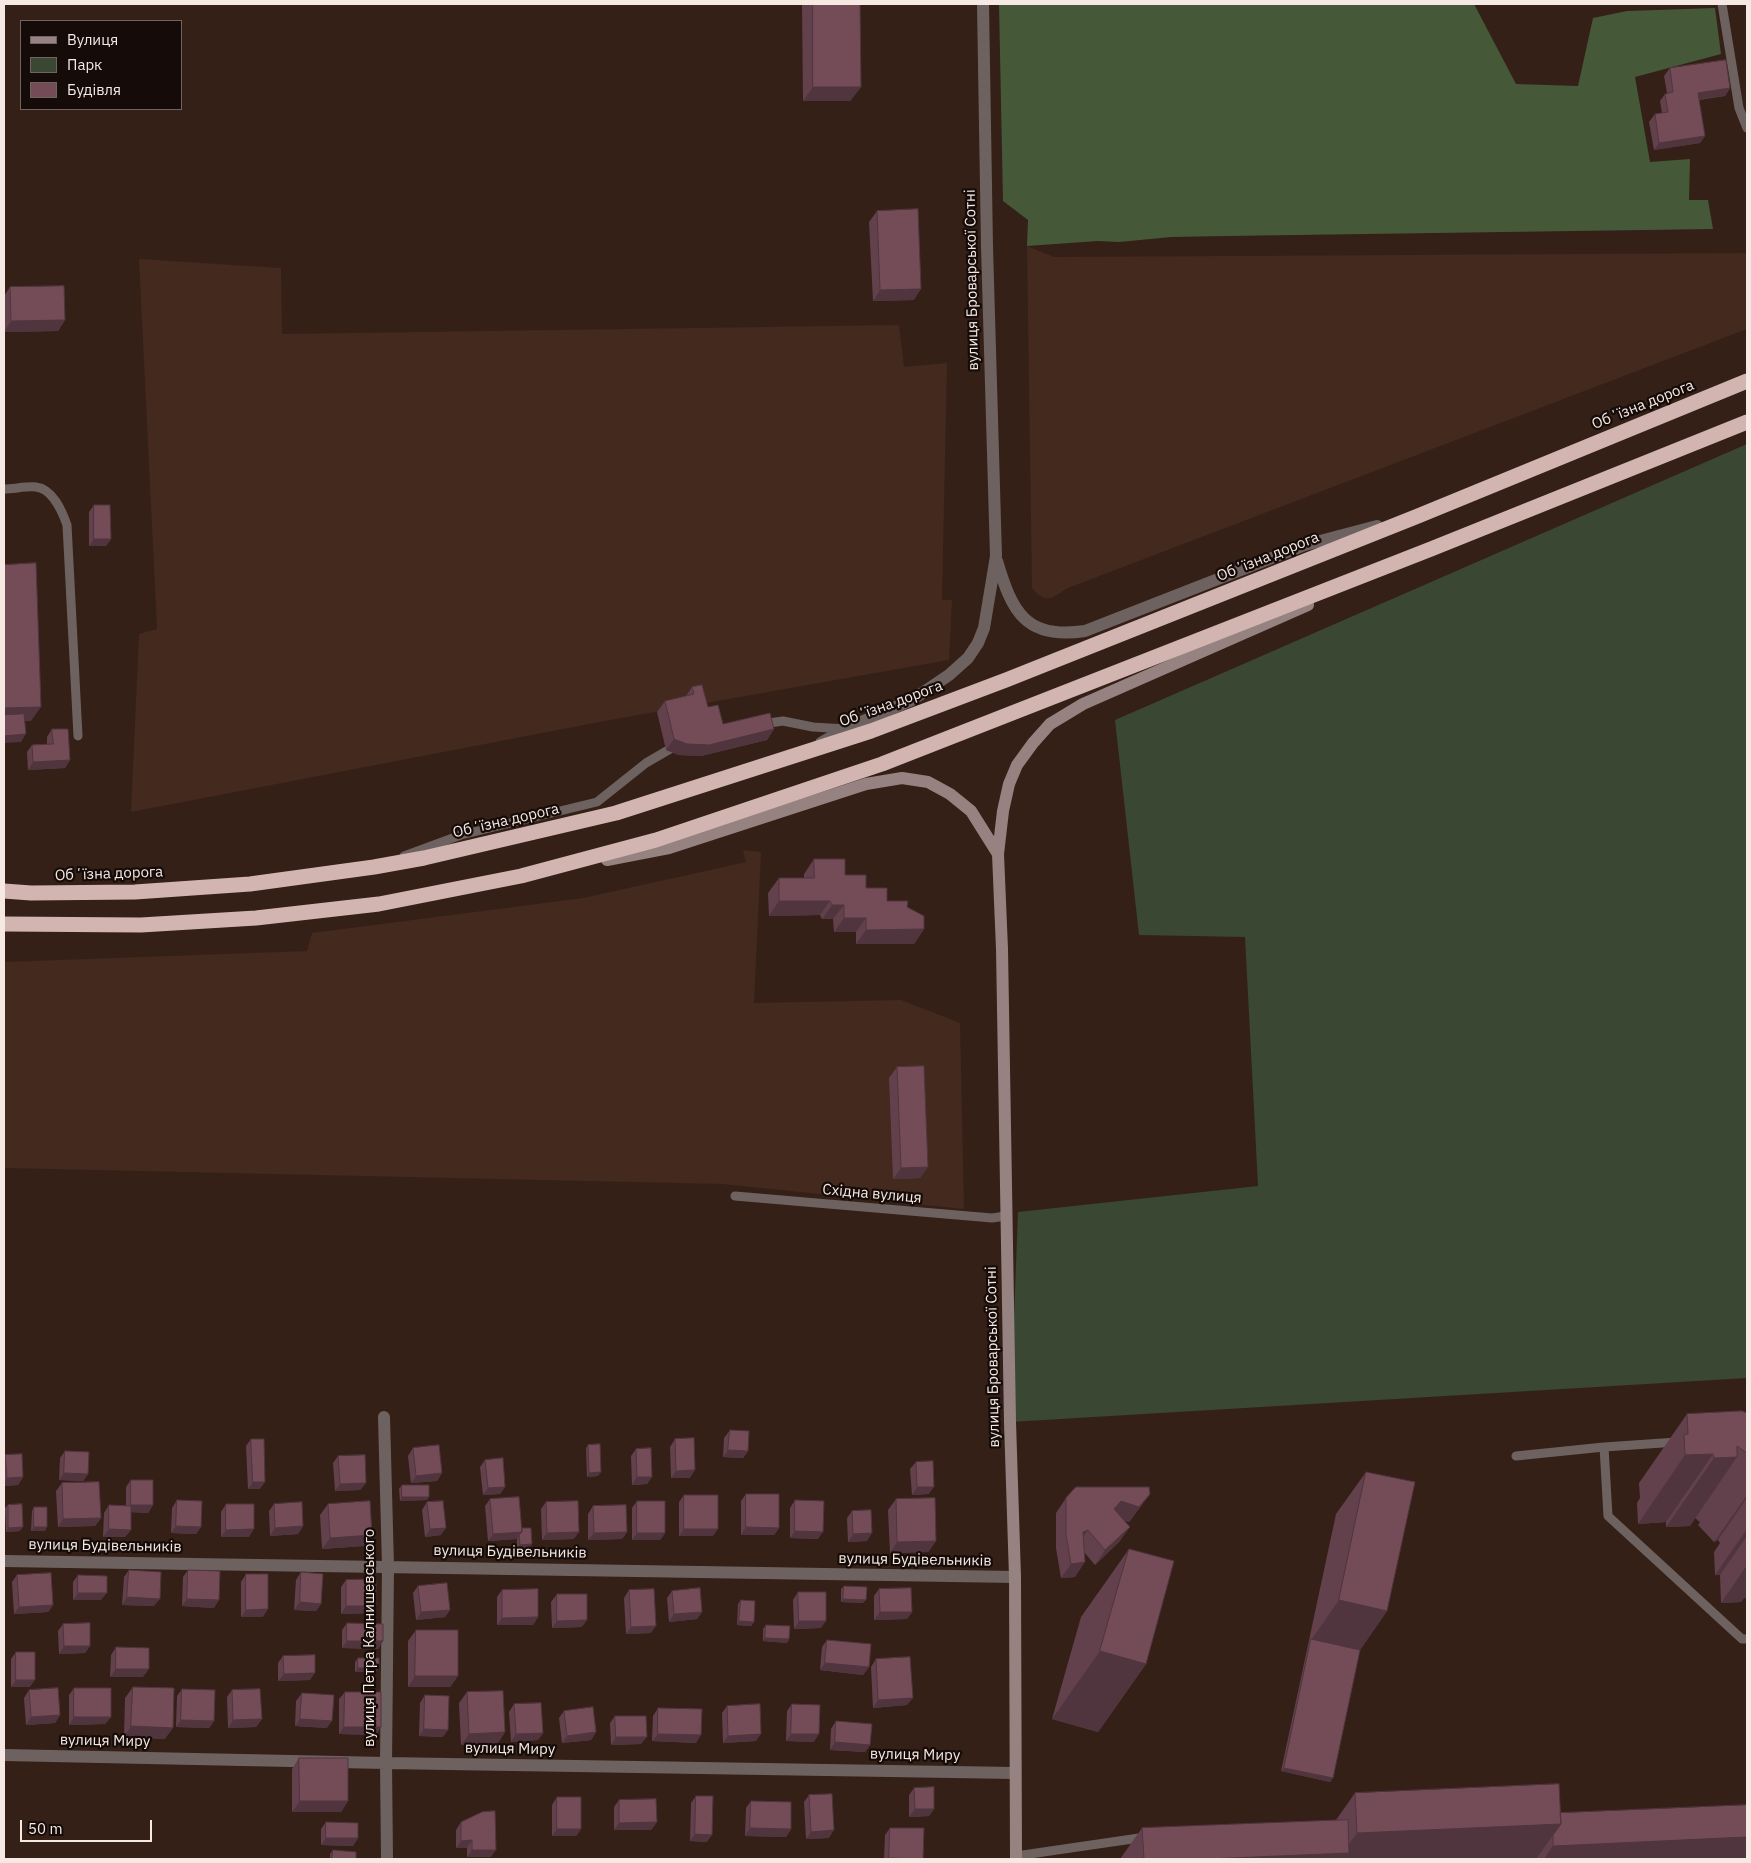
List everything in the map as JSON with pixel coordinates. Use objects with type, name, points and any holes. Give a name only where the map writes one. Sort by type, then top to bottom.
[{"type":"highway","name":"Обʼїзна дорога","points":[[4,891],[31,893],[135,892],[250,884],[374,867],[424,858],[616,813],[871,731],[1006,680],[1418,516],[1747,381]]},
{"type":"highway","points":[[4,924],[140,925],[256,918],[379,904],[521,876],[656,840],[882,764],[1431,549],[1747,422]]},
{"type":"street","name":"вулиця Броварської Сотні","points":[[802,754],[845,729],[912,700],[948,676],[968,658],[984,628],[996,556],[987,247],[983,4]]},
{"type":"street","name":"вулиця Броварської Сотні","points":[[996,556],[1006,590],[1014,607],[1027,621],[1045,632],[1064,634],[1085,631],[1305,544],[1418,516]]},
{"type":"street","name":"вулиця Броварської Сотні","points":[[1016,1858],[1015,1578],[1002,959],[998,854],[1003,811],[1009,784],[1017,765],[1033,742],[1050,724],[1083,704],[1431,549]]},
{"type":"street","points":[[521,876],[669,848],[866,784],[902,778],[928,782],[950,794],[971,811],[998,854]]},
{"type":"street","name":"вулиця Петра Калнишевського","points":[[384,1417],[388,1566],[387,1859]]},
{"type":"street","name":"вулиця Будівельників","points":[[4,1561],[1015,1578]]},
{"type":"street","name":"вулиця Миру","points":[[4,1755],[1015,1773]]},
{"type":"lane","points":[[1722,4],[1739,108],[1747,128]]},
{"type":"lane","points":[[4,489],[36,487],[45,491],[55,500],[63,513],[67,525],[78,736]]},
{"type":"lane","points":[[755,725],[783,721],[813,727],[845,729],[917,713]]},
{"type":"lane","points":[[374,867],[461,835],[597,802],[646,763],[674,746],[682,744]]},
{"type":"lane","name":"Східна вулиця","points":[[735,1196],[992,1218],[1006,1216]]},
{"type":"lane","points":[[1516,1456],[1604,1446],[1690,1442]]},
{"type":"lane","points":[[1604,1446],[1608,1516],[1742,1639],[1747,1639]]},
{"type":"lane","points":[[1016,1858],[1152,1836]]},
{"type":"shaded area","points":[[1027,246],[1054,257],[1747,253],[1747,329],[1068,588],[1052,598],[1044,598],[1032,588]]},
{"type":"shaded area","points":[[139,259],[281,268],[282,334],[899,325],[904,367],[947,363],[942,600],[952,600],[949,660],[610,720],[131,812],[139,634],[157,629]]},
{"type":"shaded area","points":[[743,850],[761,852],[754,1003],[901,1000],[960,1023],[964,1209],[722,1184],[4,1168],[4,962],[307,951],[312,933],[583,898],[746,862]]},
{"type":"green space","points":[[999,4],[1474,4],[1516,84],[1578,86],[1593,18],[1627,11],[1715,8],[1721,54],[1635,77],[1650,162],[1690,159],[1689,200],[1708,200],[1713,229],[1171,237],[1119,242],[1098,241],[1027,246],[1028,220],[1003,201]]},
{"type":"green space","points":[[1747,444],[1747,1378],[1010,1422],[1018,1212],[1258,1186],[1245,937],[1139,935],[1115,720]]},
{"type":"building","points":[[813,4],[860,4],[861,87],[813,87]]},
{"type":"building","points":[[1726,60],[1730,88],[1698,93],[1705,136],[1659,143],[1655,114],[1668,112],[1665,94],[1673,92],[1670,68]]},
{"type":"building","points":[[918,209],[921,289],[880,290],[877,211]]},
{"type":"building","points":[[64,286],[65,320],[11,321],[10,287]]},
{"type":"building","points":[[94,505],[110,505],[111,539],[94,539]]},
{"type":"building","points":[[36,563],[41,707],[4,708],[4,565]]},
{"type":"building","points":[[702,685],[708,707],[718,705],[723,724],[770,713],[774,729],[709,745],[687,744],[674,739],[665,701],[694,694],[692,687]]},
{"type":"building","points":[[24,714],[26,734],[4,736],[4,715]]},
{"type":"building","points":[[52,729],[68,729],[70,760],[33,762],[32,745],[53,744]]},
{"type":"building","points":[[814,859],[845,859],[845,875],[866,875],[866,888],[887,888],[887,901],[908,901],[907,907],[924,916],[924,929],[866,930],[866,918],[844,918],[844,905],[832,905],[830,901],[779,901],[779,878],[814,878]]},
{"type":"building","points":[[924,1066],[928,1167],[901,1168],[897,1067]]},
{"type":"building","points":[[1742,1411],[1747,1413],[1747,1453],[1737,1446],[1737,1457],[1714,1458],[1713,1454],[1685,1455],[1684,1435],[1688,1434],[1687,1414]]},
{"type":"building","points":[[730,1430],[749,1431],[748,1451],[728,1450]]},
{"type":"building","points":[[694,1438],[695,1470],[676,1471],[675,1439]]},
{"type":"building","points":[[251,1439],[264,1439],[265,1482],[253,1482]]},
{"type":"building","points":[[600,1444],[601,1472],[589,1473],[588,1445]]},
{"type":"building","points":[[439,1445],[442,1473],[416,1476],[413,1448]]},
{"type":"building","points":[[651,1448],[652,1477],[637,1477],[636,1449]]},
{"type":"building","points":[[65,1451],[89,1452],[88,1474],[64,1473]]},
{"type":"building","points":[[22,1454],[23,1477],[7,1478],[5,1455]]},
{"type":"building","points":[[365,1455],[366,1483],[340,1484],[338,1456]]},
{"type":"building","points":[[503,1458],[505,1487],[488,1488],[485,1460]]},
{"type":"building","points":[[933,1461],[934,1487],[917,1487],[916,1462]]},
{"type":"building","points":[[1366,1472],[1415,1482],[1387,1611],[1339,1600]]},
{"type":"building","points":[[131,1480],[153,1480],[153,1505],[131,1505]]},
{"type":"building","points":[[99,1482],[101,1518],[63,1519],[62,1483]]},
{"type":"building","points":[[402,1485],[429,1485],[429,1497],[402,1497]]},
{"type":"building","points":[[1076,1487],[1149,1487],[1150,1494],[1139,1507],[1121,1501],[1114,1509],[1130,1527],[1105,1550],[1088,1530],[1083,1532],[1085,1562],[1071,1564],[1066,1534],[1066,1498]]},
{"type":"building","points":[[746,1494],[779,1494],[779,1528],[746,1527]]},
{"type":"building","points":[[684,1495],[718,1495],[718,1529],[684,1529]]},
{"type":"building","points":[[519,1497],[522,1532],[493,1534],[490,1499]]},
{"type":"building","points":[[935,1498],[936,1541],[897,1542],[896,1499]]},
{"type":"building","points":[[177,1500],[202,1501],[201,1527],[176,1526]]},
{"type":"building","points":[[795,1500],[824,1501],[823,1532],[795,1531]]},
{"type":"building","points":[[370,1501],[372,1535],[330,1538],[328,1504]]},
{"type":"building","points":[[443,1501],[446,1528],[430,1529],[427,1502]]},
{"type":"building","points":[[578,1501],[579,1532],[547,1533],[546,1502]]},
{"type":"building","points":[[637,1501],[665,1501],[665,1533],[637,1533]]},
{"type":"building","points":[[302,1502],[303,1526],[275,1528],[274,1504]]},
{"type":"building","points":[[22,1504],[23,1527],[8,1528],[8,1505]]},
{"type":"building","points":[[226,1504],[254,1504],[254,1529],[226,1530]]},
{"type":"building","points":[[109,1505],[131,1506],[131,1530],[109,1529]]},
{"type":"building","points":[[626,1505],[627,1532],[594,1533],[593,1506]]},
{"type":"building","points":[[34,1507],[47,1507],[47,1527],[34,1527]]},
{"type":"building","points":[[871,1510],[872,1533],[853,1534],[852,1511]]},
{"type":"building","points":[[522,1528],[531,1528],[532,1544],[520,1545],[519,1535],[522,1532]]},
{"type":"building","points":[[1129,1549],[1174,1561],[1146,1664],[1100,1651]]},
{"type":"building","points":[[129,1570],[161,1572],[160,1599],[127,1597]]},
{"type":"building","points":[[188,1570],[220,1571],[219,1600],[187,1599]]},
{"type":"building","points":[[301,1572],[323,1574],[321,1604],[300,1602]]},
{"type":"building","points":[[51,1573],[53,1605],[19,1607],[17,1575]]},
{"type":"building","points":[[246,1574],[268,1574],[268,1609],[246,1610]]},
{"type":"building","points":[[78,1575],[107,1576],[107,1593],[78,1593]]},
{"type":"building","points":[[376,1579],[376,1606],[346,1606],[346,1580]]},
{"type":"building","points":[[447,1583],[450,1610],[421,1612],[418,1586]]},
{"type":"building","points":[[844,1586],[867,1587],[866,1600],[843,1599]]},
{"type":"building","points":[[700,1588],[702,1612],[674,1614],[672,1591]]},
{"type":"building","points":[[911,1588],[912,1612],[880,1612],[879,1589]]},
{"type":"building","points":[[538,1589],[538,1617],[502,1618],[502,1590]]},
{"type":"building","points":[[654,1589],[656,1626],[631,1627],[629,1590]]},
{"type":"building","points":[[798,1592],[826,1592],[826,1621],[799,1621]]},
{"type":"building","points":[[557,1594],[587,1594],[587,1620],[557,1621]]},
{"type":"building","points":[[741,1600],[755,1601],[754,1622],[739,1621]]},
{"type":"building","points":[[90,1623],[90,1646],[64,1646],[63,1624]]},
{"type":"building","points":[[347,1623],[383,1624],[383,1641],[347,1641]]},
{"type":"building","points":[[766,1625],[790,1626],[789,1639],[765,1638]]},
{"type":"building","points":[[416,1630],[458,1630],[458,1676],[415,1676]]},
{"type":"building","points":[[1311,1639],[1360,1650],[1333,1778],[1284,1768]]},
{"type":"building","points":[[827,1640],[871,1644],[869,1667],[825,1663]]},
{"type":"building","points":[[116,1647],[149,1648],[149,1669],[116,1669]]},
{"type":"building","points":[[16,1652],[35,1652],[35,1680],[16,1680]]},
{"type":"building","points":[[315,1655],[315,1673],[284,1674],[283,1656]]},
{"type":"building","points":[[910,1657],[913,1698],[878,1700],[876,1659]]},
{"type":"building","points":[[358,1658],[379,1658],[379,1668],[358,1668]]},
{"type":"building","points":[[133,1687],[174,1688],[173,1728],[131,1726]]},
{"type":"building","points":[[58,1688],[60,1715],[31,1717],[29,1690]]},
{"type":"building","points":[[74,1688],[111,1688],[111,1717],[74,1717]]},
{"type":"building","points":[[182,1689],[215,1690],[214,1721],[181,1720]]},
{"type":"building","points":[[260,1689],[262,1719],[233,1720],[232,1690]]},
{"type":"building","points":[[503,1691],[505,1732],[469,1734],[467,1692]]},
{"type":"building","points":[[345,1692],[381,1692],[381,1727],[344,1727]]},
{"type":"building","points":[[302,1693],[334,1695],[332,1721],[300,1719]]},
{"type":"building","points":[[425,1695],[449,1696],[448,1730],[424,1729]]},
{"type":"building","points":[[541,1703],[543,1733],[516,1734],[514,1704]]},
{"type":"building","points":[[760,1704],[761,1734],[728,1736],[727,1706]]},
{"type":"building","points":[[792,1704],[820,1705],[819,1734],[791,1734]]},
{"type":"building","points":[[593,1707],[596,1732],[567,1736],[564,1711]]},
{"type":"building","points":[[658,1708],[702,1709],[701,1735],[658,1734]]},
{"type":"building","points":[[615,1716],[646,1716],[647,1737],[616,1737]]},
{"type":"building","points":[[836,1721],[872,1724],[870,1745],[835,1742]]},
{"type":"building","points":[[299,1758],[348,1758],[348,1801],[300,1801]]},
{"type":"building","points":[[1559,1784],[1561,1824],[1357,1833],[1355,1793]]},
{"type":"building","points":[[934,1787],[934,1809],[915,1809],[914,1788]]},
{"type":"building","points":[[832,1794],[834,1830],[811,1832],[809,1795]]},
{"type":"building","points":[[696,1796],[713,1796],[712,1835],[695,1834]]},
{"type":"building","points":[[557,1797],[581,1797],[581,1829],[557,1829]]},
{"type":"building","points":[[656,1799],[657,1822],[619,1823],[619,1800]]},
{"type":"building","points":[[751,1801],[791,1802],[791,1829],[750,1828]]},
{"type":"building","points":[[1747,1805],[1747,1837],[1553,1846],[1553,1835],[1561,1824],[1560,1813]]},
{"type":"building","points":[[495,1811],[496,1850],[472,1850],[472,1840],[461,1841],[461,1822],[482,1812]]},
{"type":"building","points":[[1348,1820],[1349,1853],[1207,1859],[1144,1859],[1142,1828]]},
{"type":"building","points":[[326,1822],[358,1823],[358,1838],[326,1838]]},
{"type":"building","points":[[890,1828],[924,1828],[923,1859],[889,1858]]},
{"type":"building","points":[[333,1850],[356,1852],[356,1859],[332,1859]]}]
